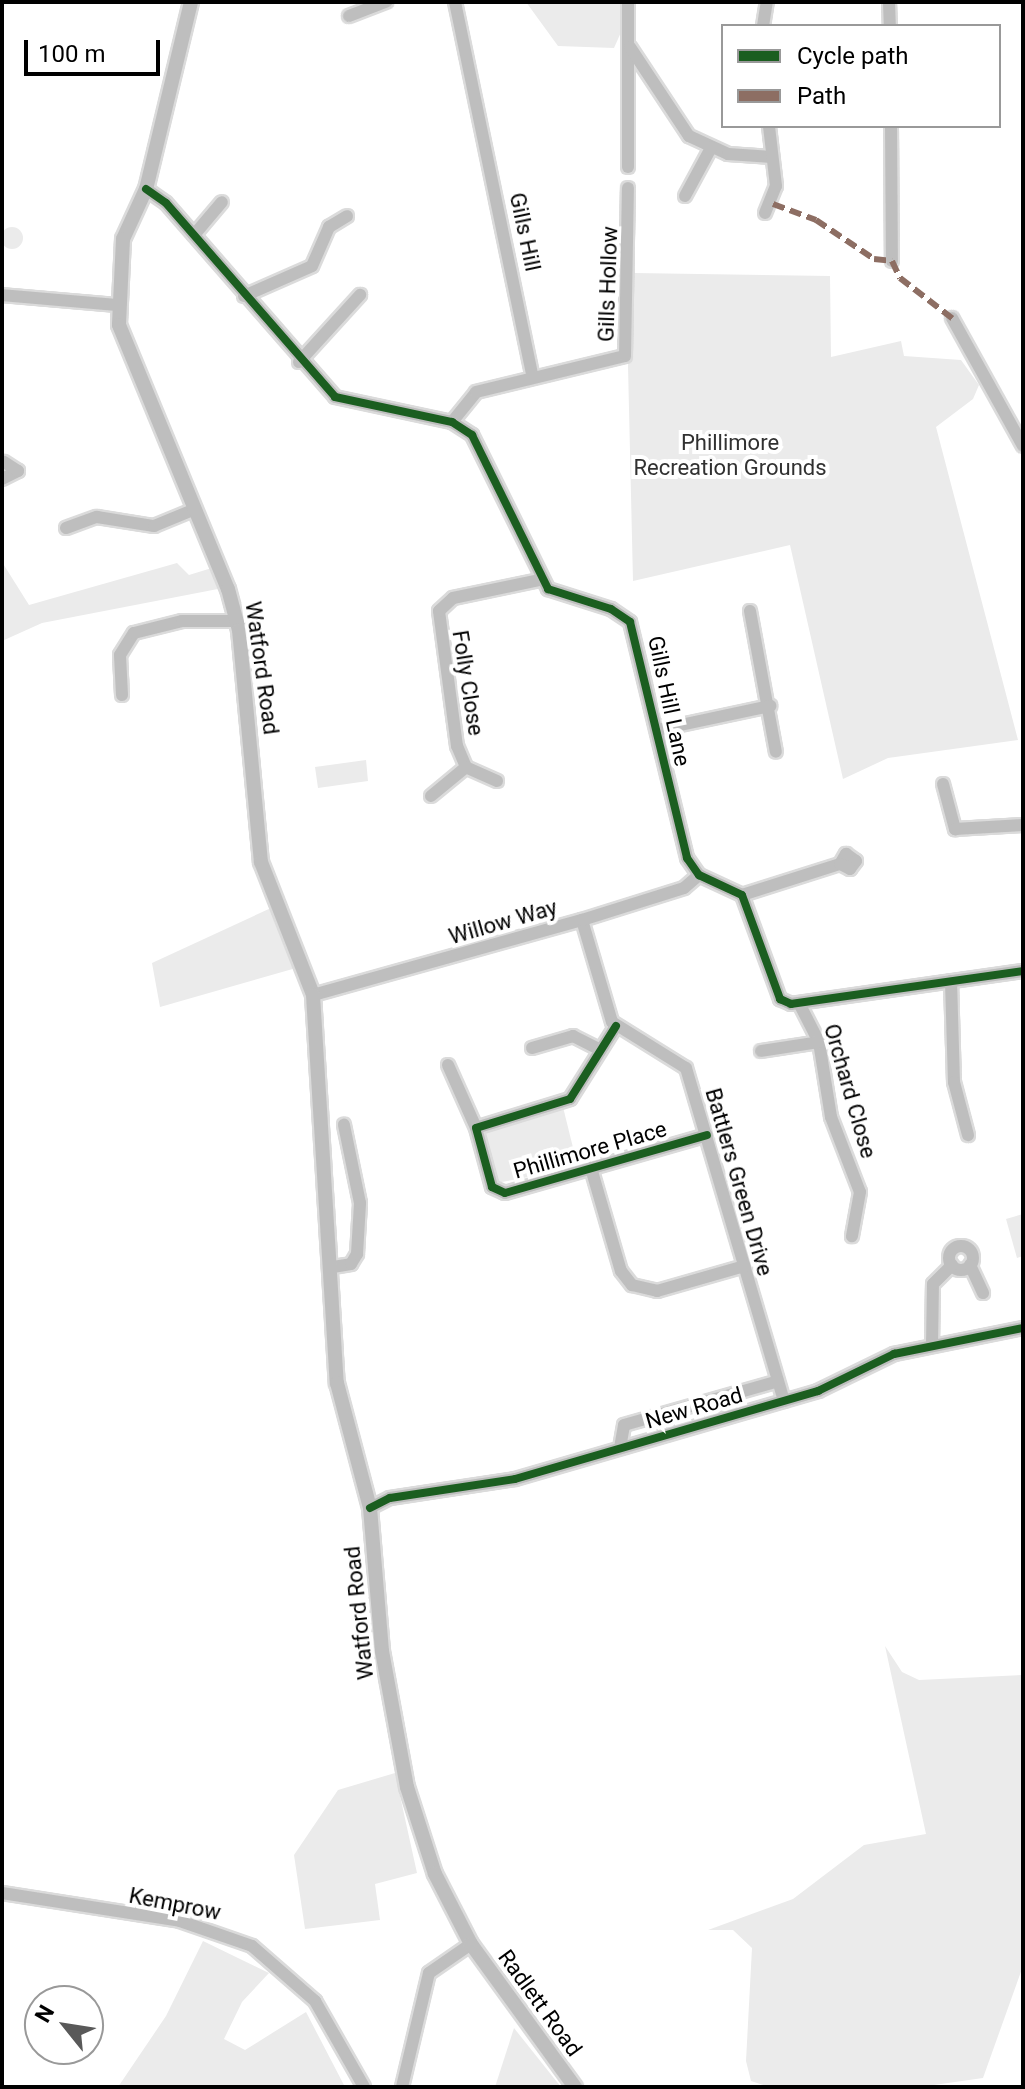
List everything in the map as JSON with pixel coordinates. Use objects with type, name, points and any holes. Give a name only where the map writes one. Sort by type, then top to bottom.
[{"type":"main road","name":"Watford Road","points":[[191,2],[146,189],[123,239],[117,305],[238,621],[261,862],[313,995],[333,1267],[337,1383],[370,1508],[382,1651],[407,1787],[435,1874],[471,1944]]},
{"type":"main road","name":"Radlett Road","points":[[471,1944],[575,2087]]},
{"type":"street","points":[[349,16],[386,2]]},
{"type":"street","name":"Gills Hill","points":[[455,2],[532,374]]},
{"type":"street","points":[[628,2],[628,167]]},
{"type":"street","points":[[763,24],[767,2]]},
{"type":"street","points":[[889,2],[890,24]]},
{"type":"street","points":[[630,47],[666,111],[711,148],[772,157]]},
{"type":"street","points":[[765,213],[776,186],[769,128]]},
{"type":"street","points":[[891,128],[892,261]]},
{"type":"street","points":[[685,196],[711,148]]},
{"type":"street","name":"Gills Hollow","points":[[532,374],[625,356],[628,188]]},
{"type":"street","points":[[146,189],[194,235],[299,362],[345,402],[452,422],[472,435],[490,464],[540,580]]},
{"type":"street","points":[[194,235],[222,202]]},
{"type":"street","points":[[244,296],[312,266],[329,227],[347,216]]},
{"type":"street","points":[[2,295],[117,305]]},
{"type":"street","points":[[299,362],[360,295]]},
{"type":"street","points":[[952,318],[1023,446]]},
{"type":"street","points":[[452,422],[476,392],[532,374]]},
{"type":"street","points":[[2,479],[18,471],[3,459]]},
{"type":"street","points":[[66,528],[97,517],[154,526],[193,510]]},
{"type":"street","name":"Folly Close","points":[[466,767],[437,618],[442,606],[540,580]]},
{"type":"street","name":"Gills Hill Lane","points":[[540,580],[566,601],[602,606],[630,622],[687,858],[699,875]]},
{"type":"street","points":[[750,611],[770,706],[776,752]]},
{"type":"street","points":[[122,695],[120,655],[134,633],[172,622],[238,621]]},
{"type":"street","points":[[657,730],[770,706]]},
{"type":"street","name":"Folly Close","points":[[466,767],[497,781]]},
{"type":"street","name":"Folly Close","points":[[431,796],[466,767]]},
{"type":"street","points":[[943,784],[955,829],[1023,825]]},
{"type":"street","points":[[699,875],[742,895],[840,864]]},
{"type":"street","name":"Willow Way","points":[[313,995],[582,920],[684,888],[699,875]]},
{"type":"street","points":[[742,895],[776,992],[785,1003],[1023,971]]},
{"type":"street","points":[[476,1128],[570,1099],[598,1049],[616,1026],[582,920]]},
{"type":"street","points":[[951,981],[954,1082],[968,1135]]},
{"type":"street","name":"Orchard Close","points":[[799,1003],[819,1042],[831,1117],[860,1192],[852,1236]]},
{"type":"street","name":"Battlers Green Drive","points":[[616,1026],[686,1068],[784,1401]]},
{"type":"street","points":[[532,1048],[573,1036],[598,1049]]},
{"type":"street","points":[[761,1051],[819,1042]]},
{"type":"street","name":"Phillimore Place","points":[[448,1065],[500,1193],[707,1135]]},
{"type":"street","points":[[333,1267],[351,1264],[357,1254],[360,1203],[344,1125]]},
{"type":"street","points":[[591,1168],[621,1271],[632,1285],[657,1291],[745,1266]]},
{"type":"street","points":[[952,1265],[950,1255],[960,1246],[972,1254],[970,1265],[983,1293]]},
{"type":"street","points":[[932,1346],[933,1284],[952,1265],[970,1265]]},
{"type":"street","name":"New Road","points":[[370,1508],[390,1498],[515,1479],[784,1401],[881,1359],[1023,1328]]},
{"type":"street","name":"New Road","points":[[620,1448],[624,1425],[778,1381]]},
{"type":"street","name":"Kemprow","points":[[2,1893],[206,1927],[252,1946],[315,2001],[364,2087]]},
{"type":"street","points":[[402,2087],[429,1973],[471,1944]]},
{"type":"green space","points":[[526,2],[623,2],[622,30],[614,48],[558,46]]},
{"type":"green space","points":[[12,227],[20,230],[23,238],[20,246],[12,249],[4,246],[1,238],[4,230]]},
{"type":"green space","name":"Phillimore Recreation Grounds","points":[[634,273],[830,276],[831,357],[901,341],[904,356],[961,360],[979,385],[973,399],[936,427],[1018,740],[888,758],[843,779],[790,545],[633,581],[628,366]]},
{"type":"green space","points":[[2,562],[29,605],[177,563],[189,575],[215,567],[223,588],[42,623],[2,641]]},
{"type":"green space","points":[[366,760],[368,781],[318,788],[315,767]]},
{"type":"green space","points":[[271,908],[296,968],[160,1007],[152,963]]},
{"type":"green space","points":[[563,1107],[578,1168],[496,1183],[485,1131]]},
{"type":"green space","points":[[1023,1214],[1023,1256],[1017,1258],[1006,1219]]},
{"type":"green space","points":[[885,1646],[902,1672],[919,1680],[1023,1675],[1023,1966],[983,2078],[920,2087],[769,2087],[751,2081],[746,2061],[752,1948],[733,1930],[708,1930],[793,1899],[864,1845],[926,1834]]},
{"type":"green space","points":[[395,1773],[417,1873],[375,1884],[380,1920],[305,1929],[294,1855],[338,1790]]},
{"type":"green space","points":[[203,1941],[269,1973],[242,2002],[224,2039],[245,2050],[306,2012],[345,2087],[118,2087],[166,2016]]},
{"type":"green space","points":[[514,2028],[561,2087],[495,2087]]},
{"type":"marked path","points":[[773,204],[816,220],[874,259],[892,261],[900,278],[952,318]]},
{"type":"cycle path","points":[[146,189],[166,203],[335,397],[452,422],[472,435],[548,589],[611,609],[630,622],[687,858],[699,875],[742,895],[780,999],[791,1004],[1023,971]]},
{"type":"cycle path","points":[[616,1026],[570,1099],[476,1128],[492,1187],[505,1193],[707,1135]]},
{"type":"cycle path","points":[[370,1508],[390,1498],[515,1479],[818,1391],[894,1354],[1023,1328]]}]
